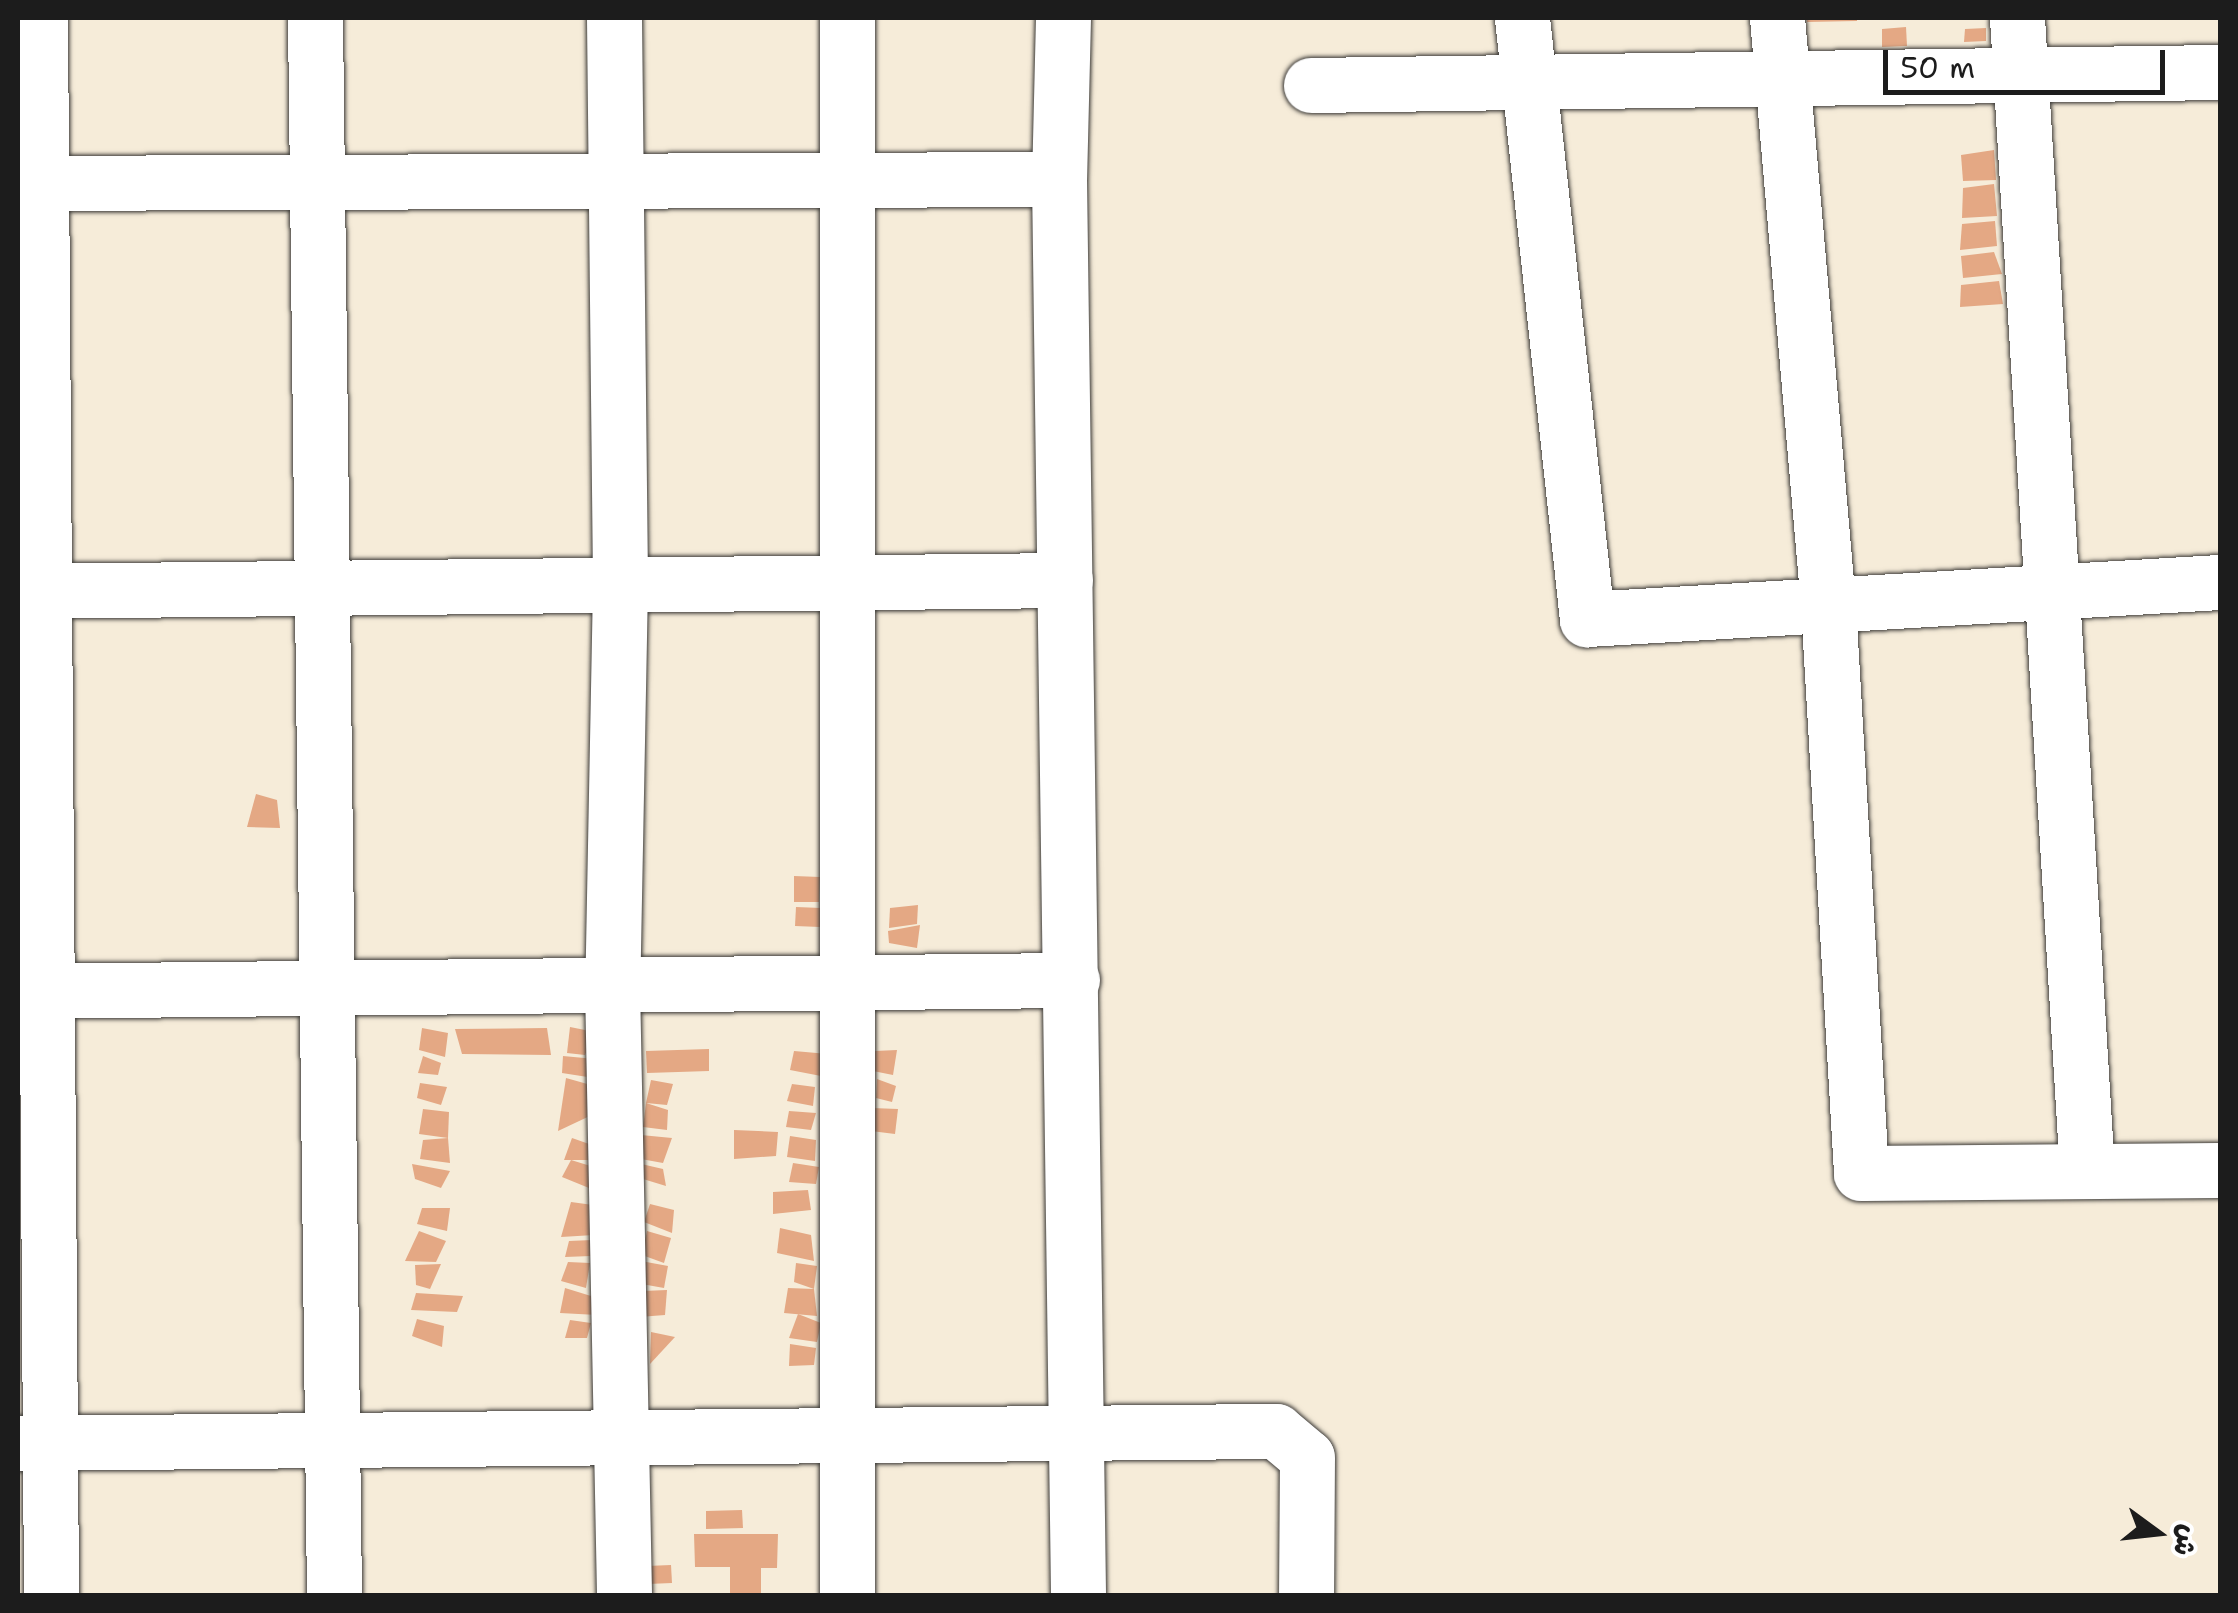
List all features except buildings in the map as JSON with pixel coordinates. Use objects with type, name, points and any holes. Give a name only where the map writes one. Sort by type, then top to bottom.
[{"type":"street","points":[[40,18],[29,183],[34,1443],[51,1596]]},
{"type":"street","points":[[316,18],[334,1596]]},
{"type":"street","points":[[614,18],[620,585],[612,985],[624,1596]]},
{"type":"street","points":[[847,18],[852,582],[847,1596]]},
{"type":"street","points":[[1063,18],[1059,179],[1080,1434],[1078,1596]]},
{"type":"street","points":[[1522,18],[1586,619],[2220,582]]},
{"type":"street","points":[[1778,18],[1828,605],[1861,1173],[2220,1170]]},
{"type":"street","points":[[2017,18],[2087,1171]]},
{"type":"street","points":[[1311,85],[2220,72]]},
{"type":"street","points":[[29,183],[1059,179]]},
{"type":"street","points":[[32,591],[1065,580]]},
{"type":"street","points":[[34,991],[1072,980]]},
{"type":"street","points":[[34,1443],[1276,1432],[1307,1457],[1306,1596]]}]
